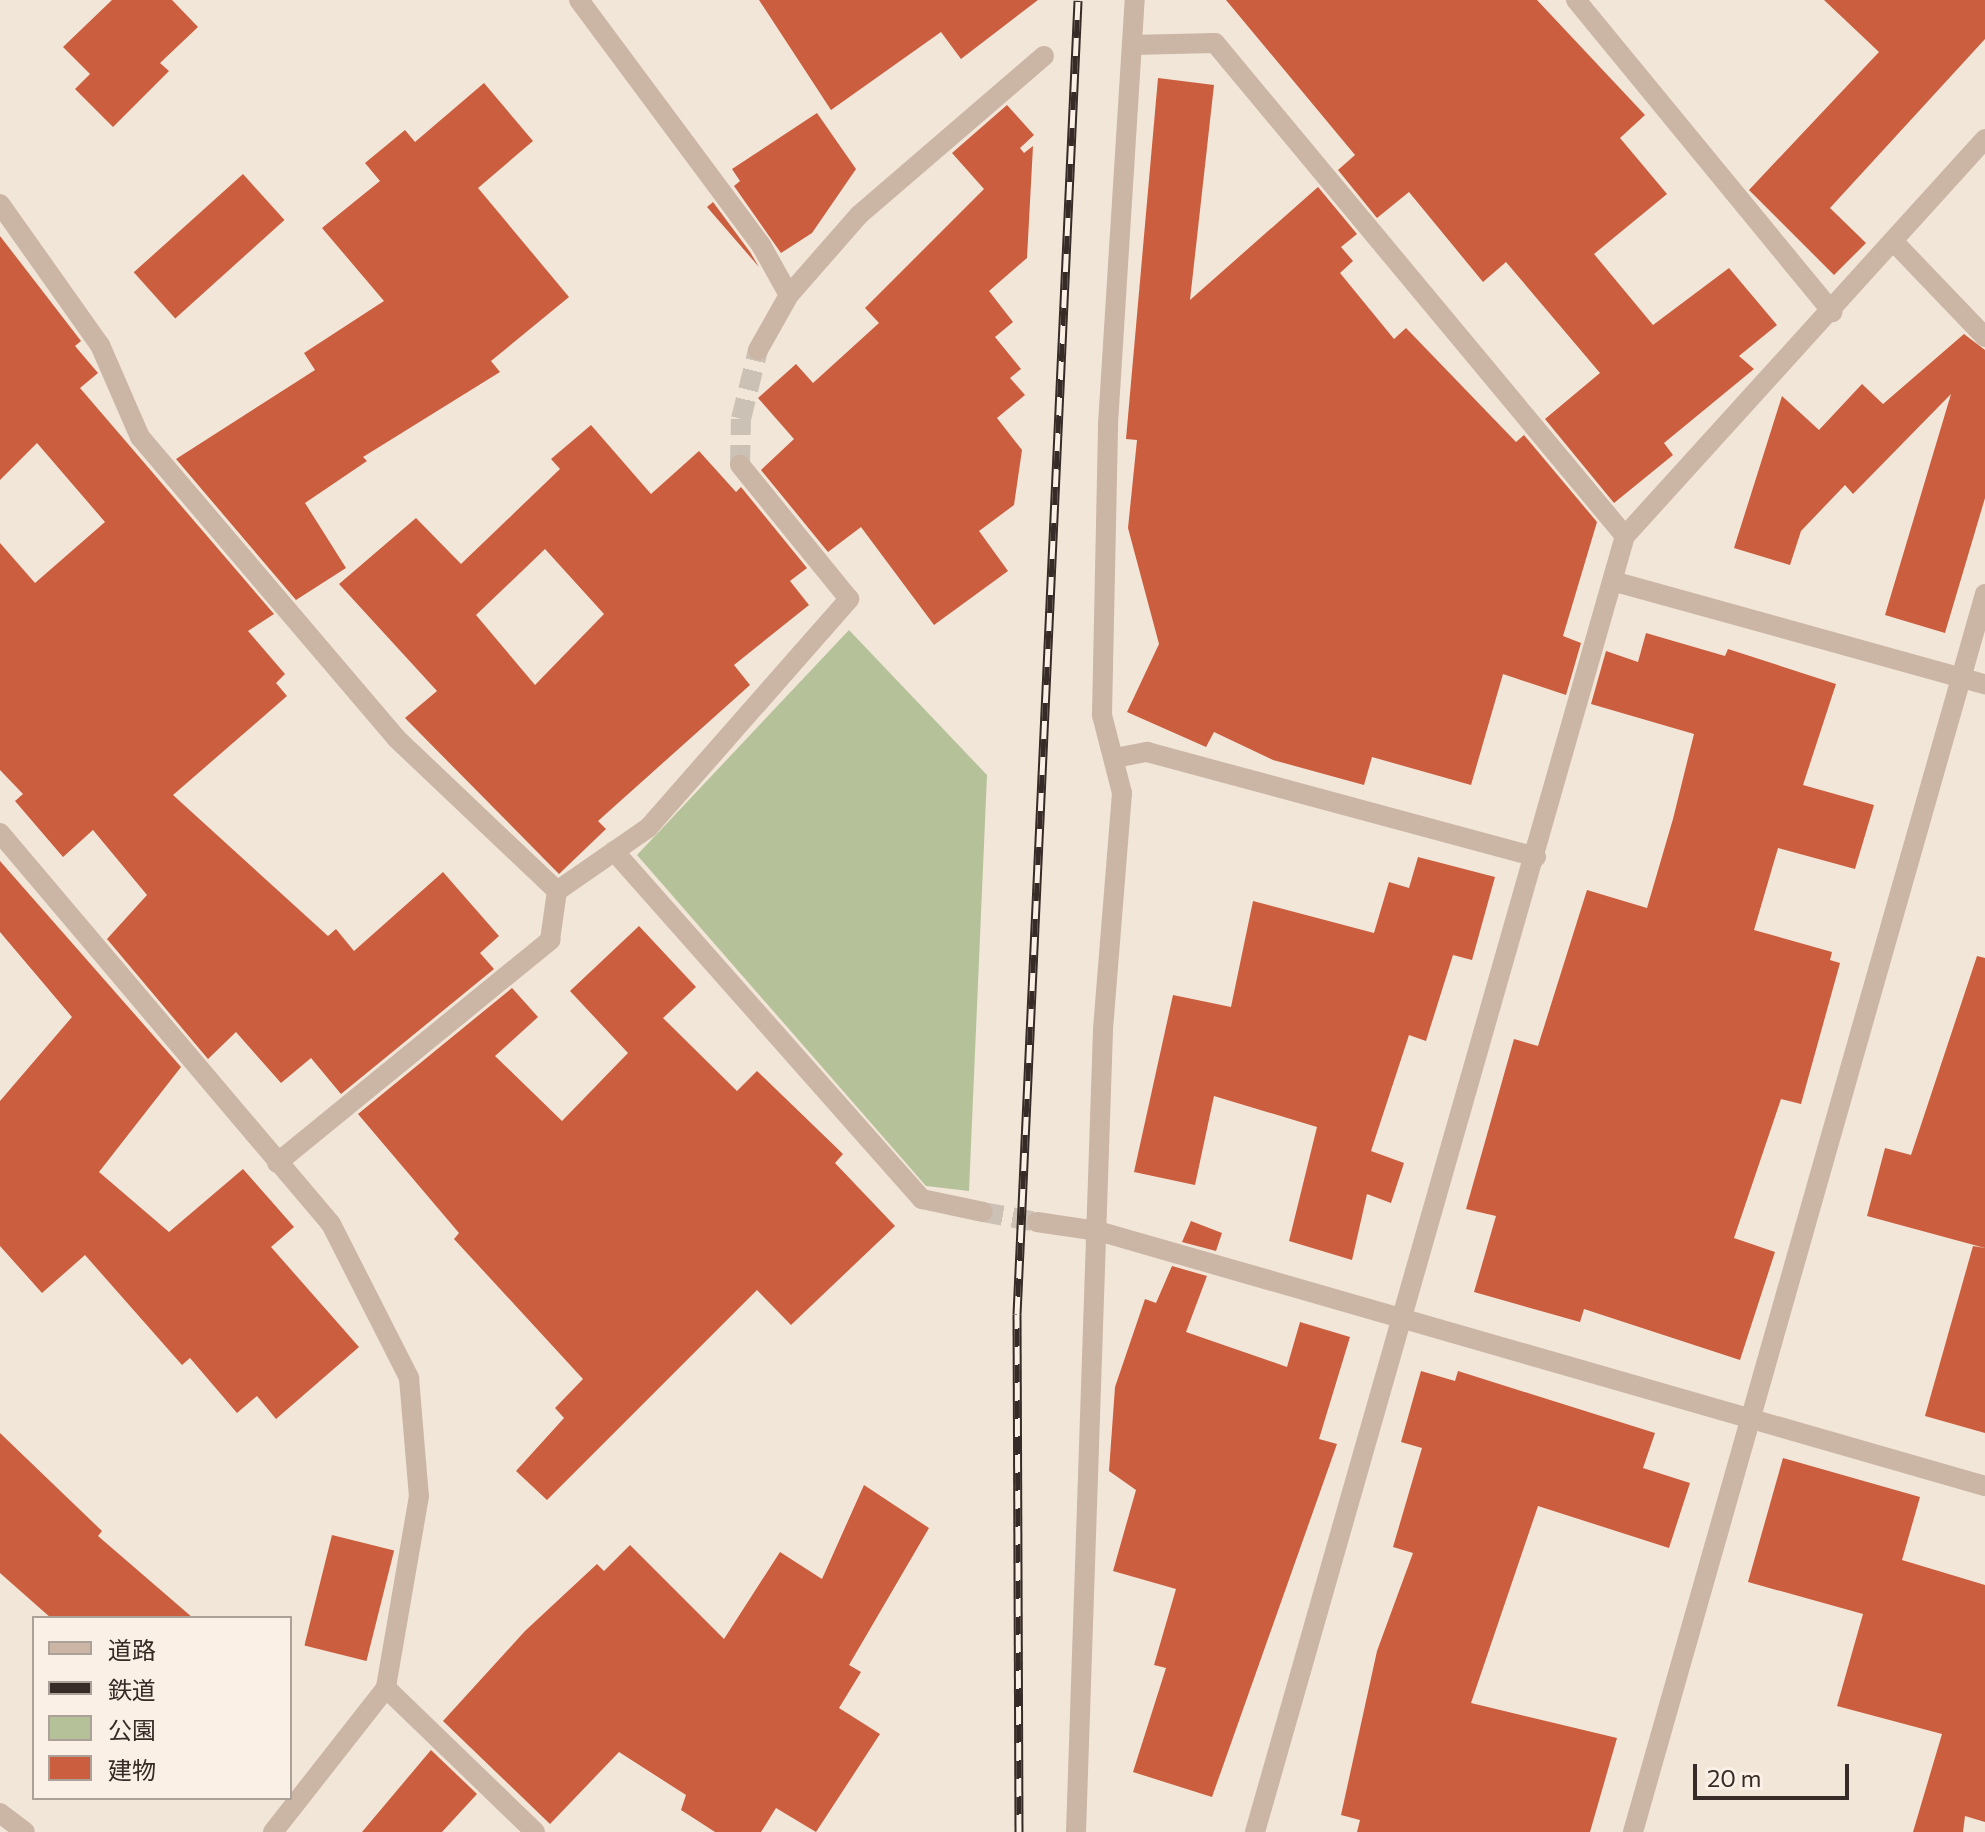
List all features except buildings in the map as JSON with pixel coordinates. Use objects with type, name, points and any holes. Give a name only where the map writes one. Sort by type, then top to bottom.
[{"type":"street","points":[[579,0],[761,245],[789,295]]},
{"type":"street","points":[[1076,1832],[1103,1029],[1122,793],[1102,715],[1108,439],[1135,0]]},
{"type":"street","points":[[1576,0],[1832,312]]},
{"type":"street","points":[[1132,45],[1215,43],[1625,536]]},
{"type":"street","points":[[758,350],[789,295],[859,215],[1044,56]]},
{"type":"street","points":[[1255,1832],[1616,582],[1625,536],[1832,312],[1985,139]]},
{"type":"street","points":[[0,204],[100,345],[140,437],[396,738],[557,891]]},
{"type":"street","points":[[1894,242],[1985,337]]},
{"type":"street","points":[[277,1163],[550,940],[557,891],[648,828],[849,599],[740,465]]},
{"type":"street","points":[[1616,582],[1985,684]]},
{"type":"street","points":[[1633,1832],[1985,594]]},
{"type":"street","points":[[1115,758],[1147,752],[1536,857]]},
{"type":"street","points":[[0,833],[331,1224],[409,1378],[419,1496],[386,1688],[273,1832]]},
{"type":"street","points":[[614,851],[922,1199],[983,1212]]},
{"type":"street","points":[[1037,1222],[1098,1231],[1985,1486]]},
{"type":"street","points":[[386,1688],[535,1832]]},
{"type":"street","points":[[0,1813],[25,1832]]},
{"type":"green space","points":[[849,630],[987,775],[969,1191],[926,1186],[637,855]]},
{"type":"tunnel","points":[[740,465],[741,419],[758,350]]},
{"type":"tunnel","points":[[983,1212],[1037,1222]]},
{"type":"railway","points":[[1019,1832],[1017,1314],[1078,0]]}]
